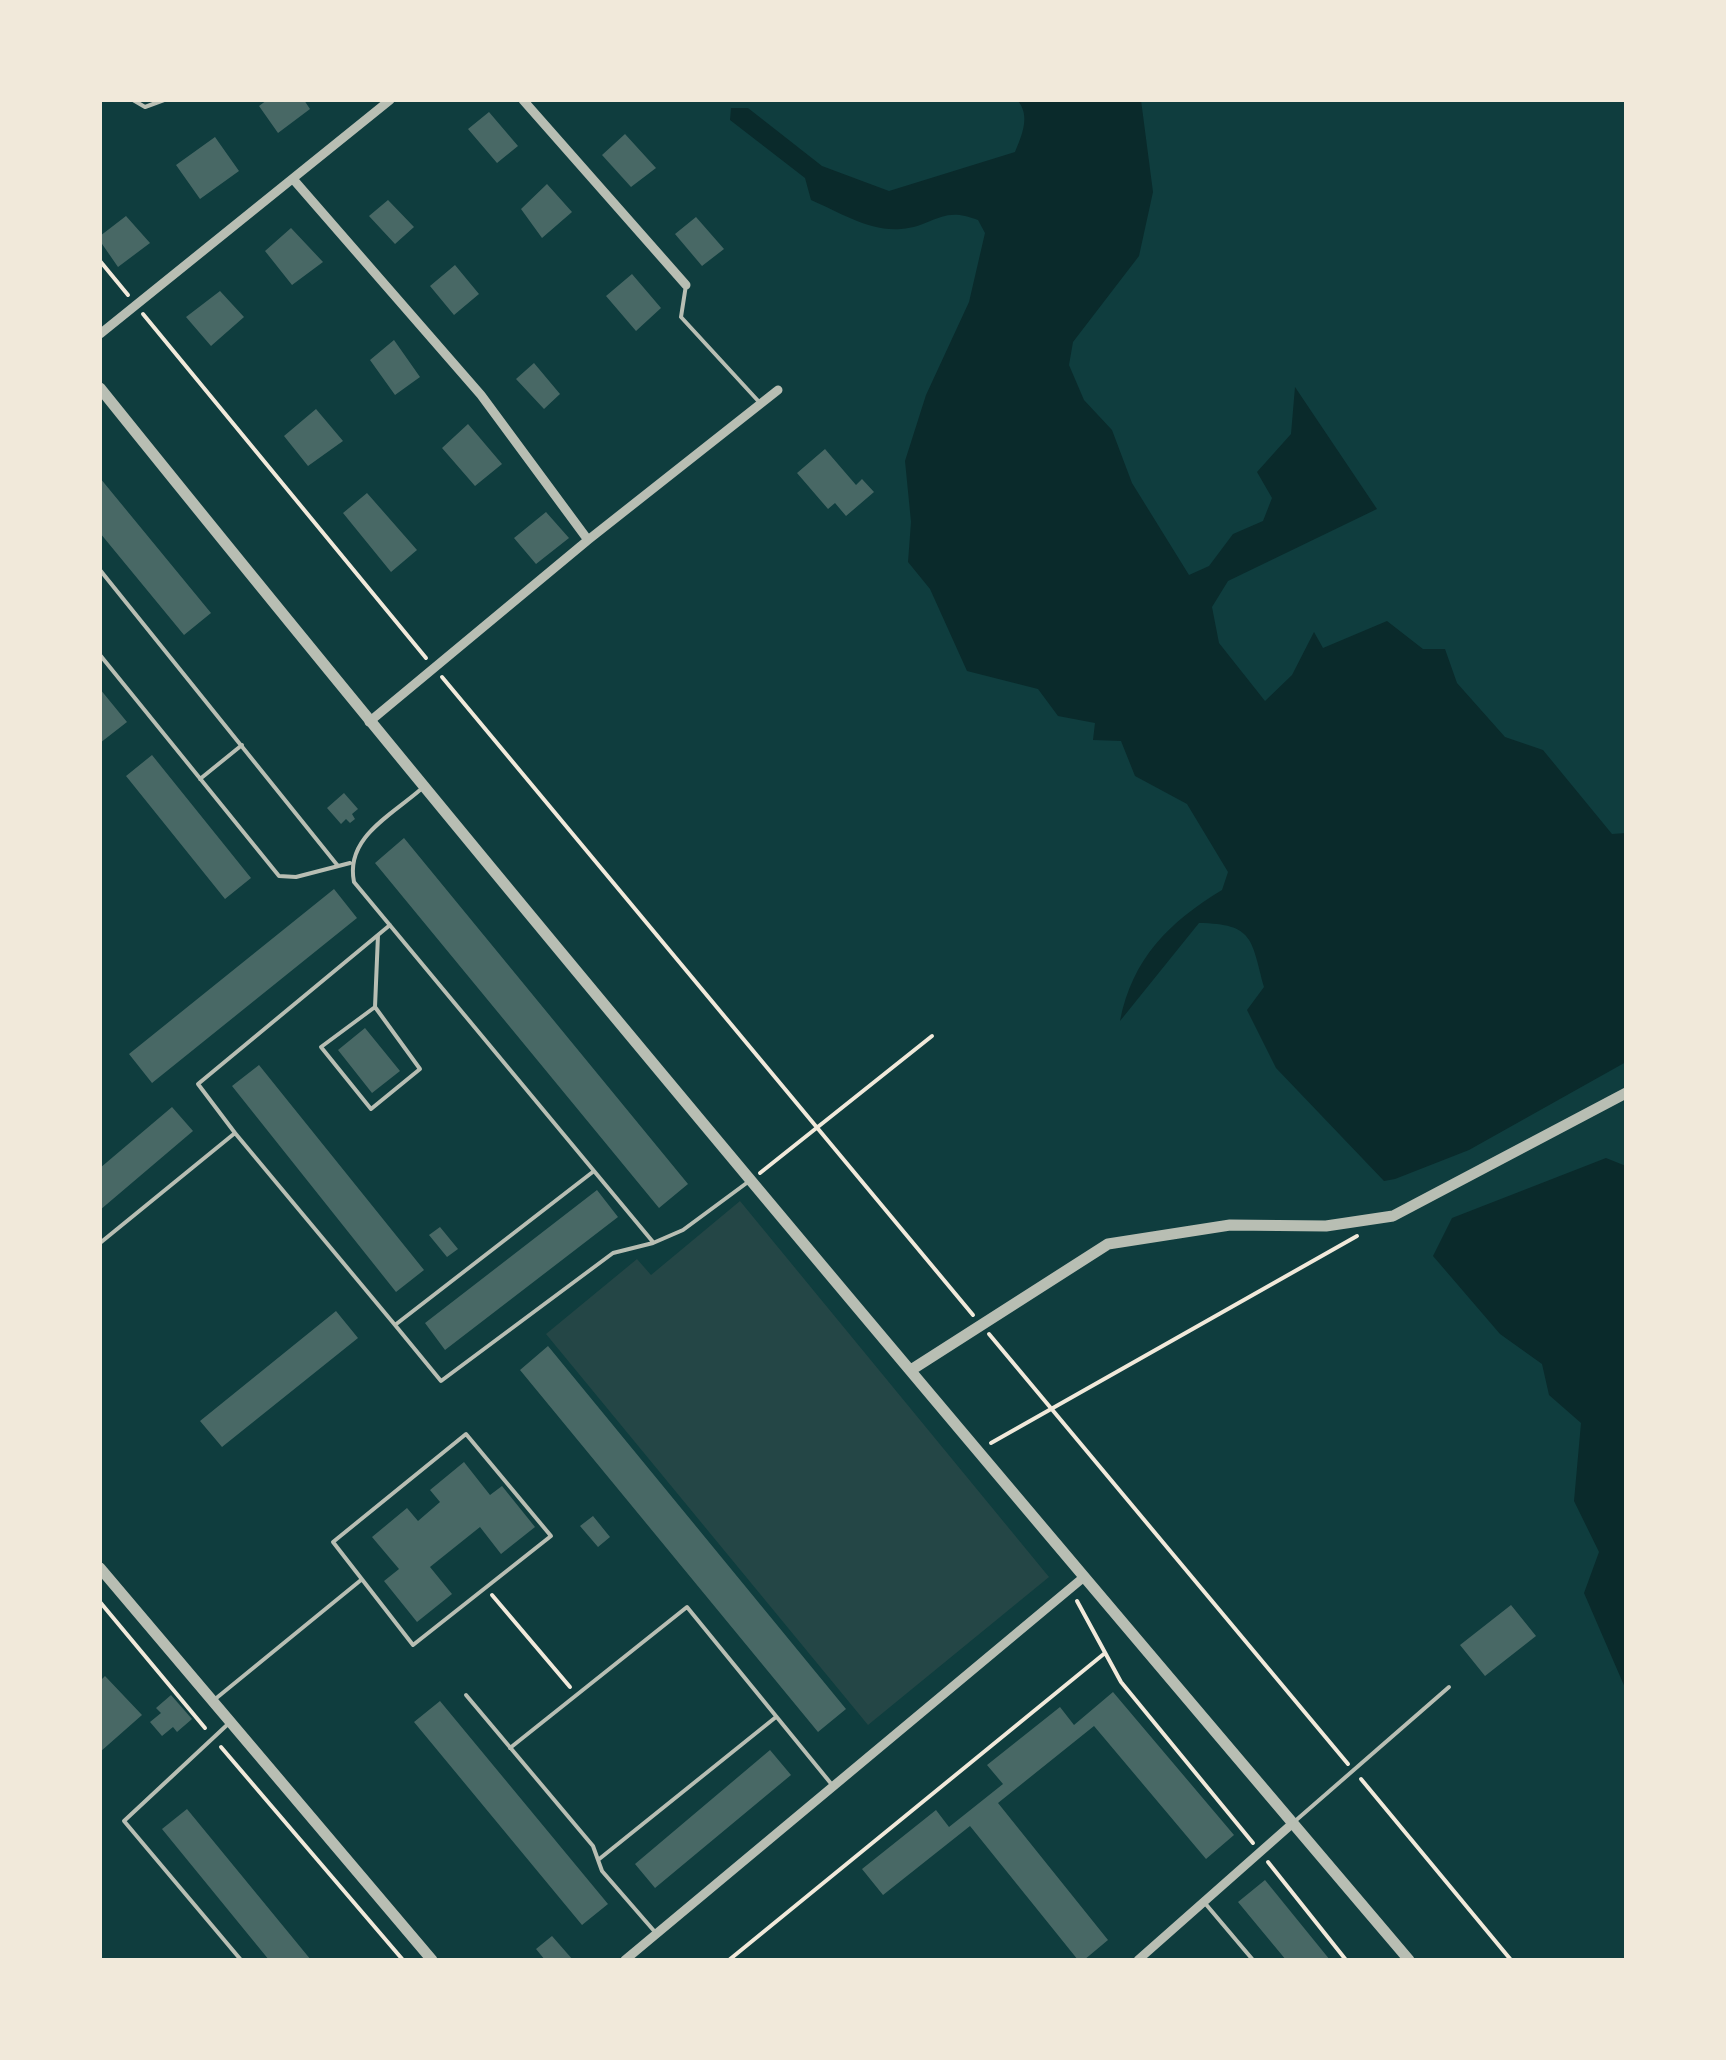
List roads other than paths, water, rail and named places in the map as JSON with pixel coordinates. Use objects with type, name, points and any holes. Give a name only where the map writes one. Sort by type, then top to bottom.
[{"type":"street","points":[[100,334],[390,100]]},
{"type":"street","points":[[524,100],[686,285]]},
{"type":"street","points":[[293,179],[482,395],[588,540]]},
{"type":"street","points":[[100,388],[369,722],[1409,1960]]},
{"type":"street","points":[[369,722],[588,540],[778,390]]},
{"type":"street","points":[[911,1370],[1108,1244],[1230,1225],[1326,1226],[1393,1216],[1626,1093]]},
{"type":"street","points":[[100,1568],[432,1960]]},
{"type":"street","points":[[625,1960],[1084,1577]]},
{"type":"street","points":[[1138,1960],[1293,1824]]},
{"type":"lane","points":[[133,100],[145,107],[164,100]]},
{"type":"lane","points":[[686,285],[680,317],[761,404]]},
{"type":"lane","points":[[100,570],[338,866]]},
{"type":"lane","points":[[100,655],[279,876],[296,878],[350,863]]},
{"type":"lane","points":[[200,779],[242,745]]},
{"type":"lane","points":[[423,786],[358,844],[350,863],[354,882],[653,1243]]},
{"type":"lane","points":[[392,924],[198,1084],[441,1381],[613,1253],[683,1230],[752,1179]]},
{"type":"lane","points":[[375,1006],[321,1048],[371,1109],[420,1069],[375,1006],[378,935]]},
{"type":"lane","points":[[100,1243],[236,1132]]},
{"type":"lane","points":[[395,1326],[594,1171]]},
{"type":"lane","points":[[466,1434],[550,1536],[413,1646],[361,1580],[333,1542],[466,1434]]},
{"type":"lane","points":[[213,1701],[361,1580]]},
{"type":"lane","points":[[510,1748],[687,1607],[833,1786]]},
{"type":"lane","points":[[1293,1824],[1449,1687]]},
{"type":"lane","points":[[466,1694],[592,1846],[602,1871],[656,1934]]},
{"type":"lane","points":[[598,1860],[776,1716]]},
{"type":"lane","points":[[230,1722],[124,1821],[242,1960]]},
{"type":"lane","points":[[1204,1902],[1253,1960]]}]
